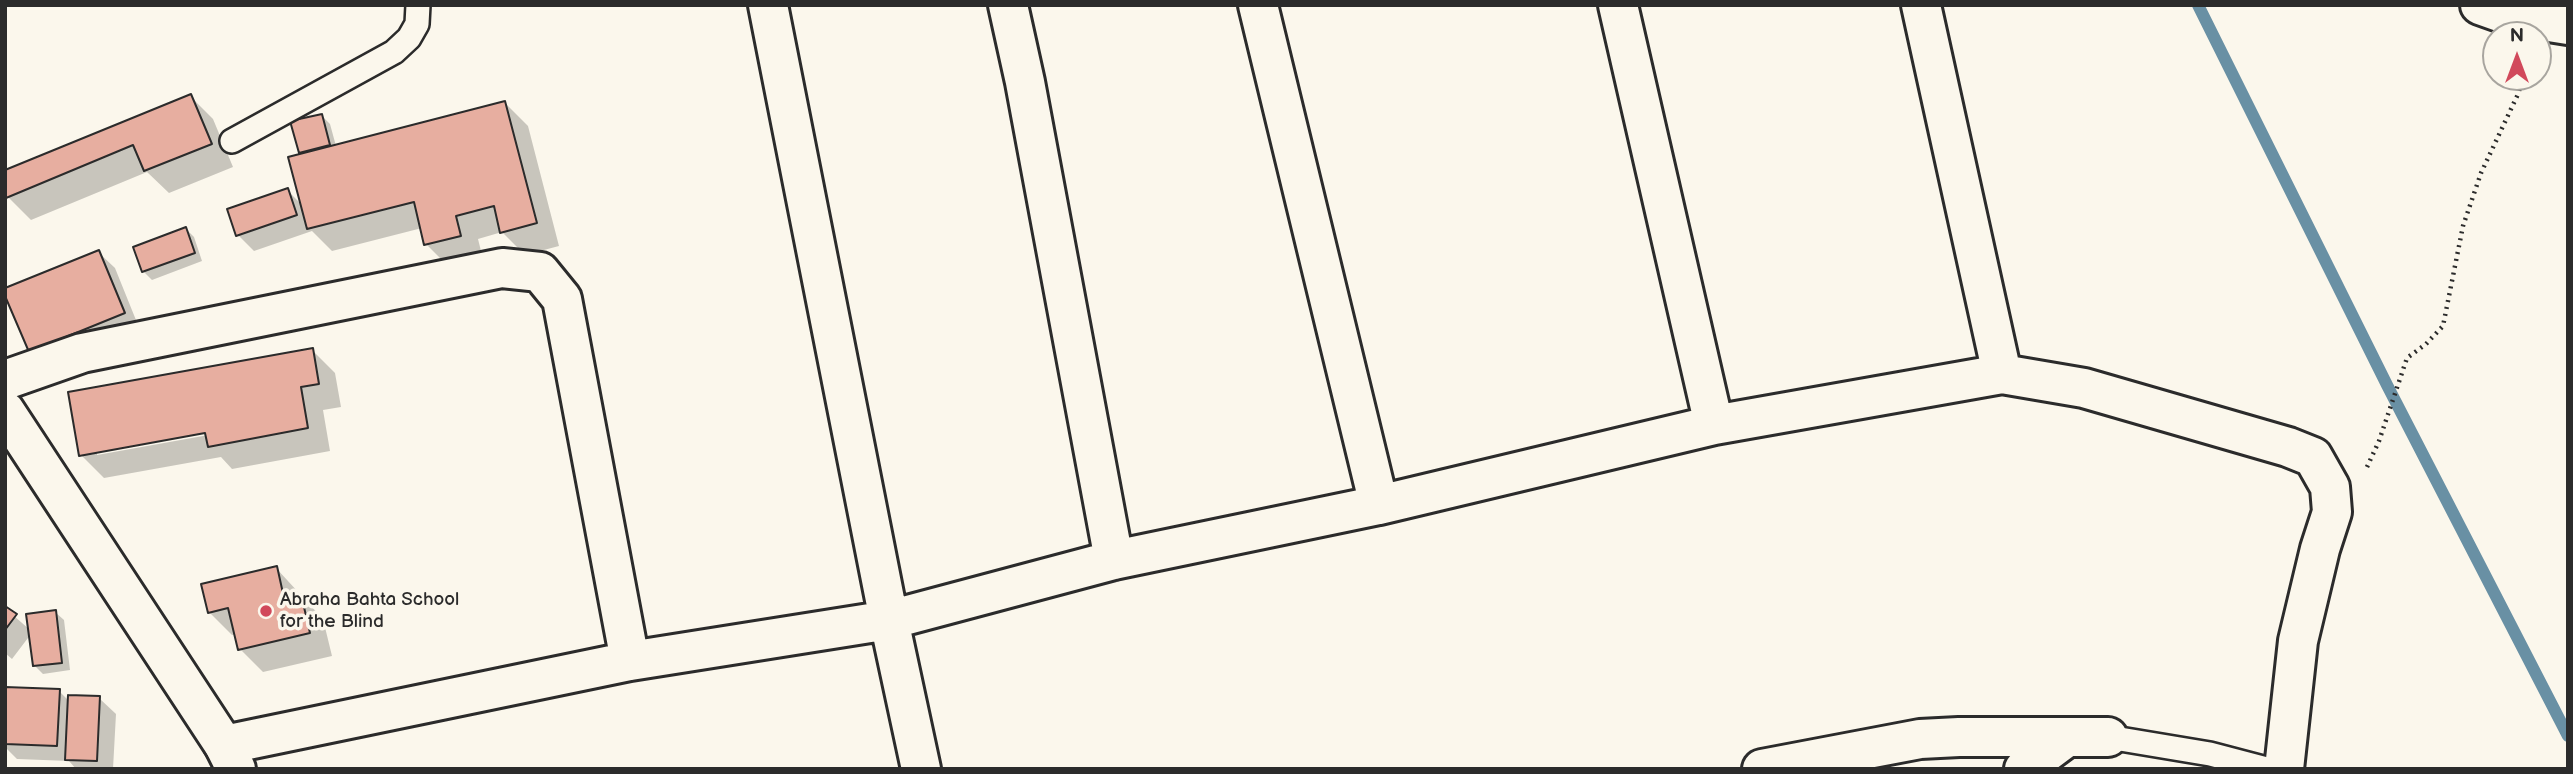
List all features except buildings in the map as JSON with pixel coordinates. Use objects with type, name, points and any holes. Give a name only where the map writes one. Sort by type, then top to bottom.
[{"type":"street","points":[[768,5],[888,620],[921,769]]},
{"type":"street","points":[[1008,5],[1028,96],[1114,560]]},
{"type":"street","points":[[1258,5],[1379,505]]},
{"type":"street","points":[[1618,5],[1714,425]]},
{"type":"street","points":[[1921,5],[2002,374]]},
{"type":"street","points":[[2480,5],[2511,16],[2568,25]]},
{"type":"street","points":[[5,380],[82,353],[502,268],[540,272],[562,299],[630,662]]},
{"type":"street","points":[[5,411],[230,757],[630,662],[888,620],[1114,560],[1379,505],[1714,425],[2002,374],[2084,388],[2313,457],[2330,487],[2332,512],[2320,549],[2298,642],[2284,769]]},
{"type":"street","points":[[2024,769],[2067,737]]},
{"type":"street","points":[[1762,769],[1920,739],[2108,737]]},
{"type":"lane","points":[[232,141],[394,52],[409,38],[417,24],[418,5]]},
{"type":"lane","points":[[2108,737],[2210,754],[2267,769]]},
{"type":"path","points":[[2367,467],[2379,441],[2407,358],[2426,344],[2443,326],[2463,226],[2481,173],[2519,91]]},
{"type":"waterway","points":[[2198,5],[2387,385],[2568,736]]},
{"type":"place","name":"Abraha Bahta School for the Blind","points":[[266,611]]}]
